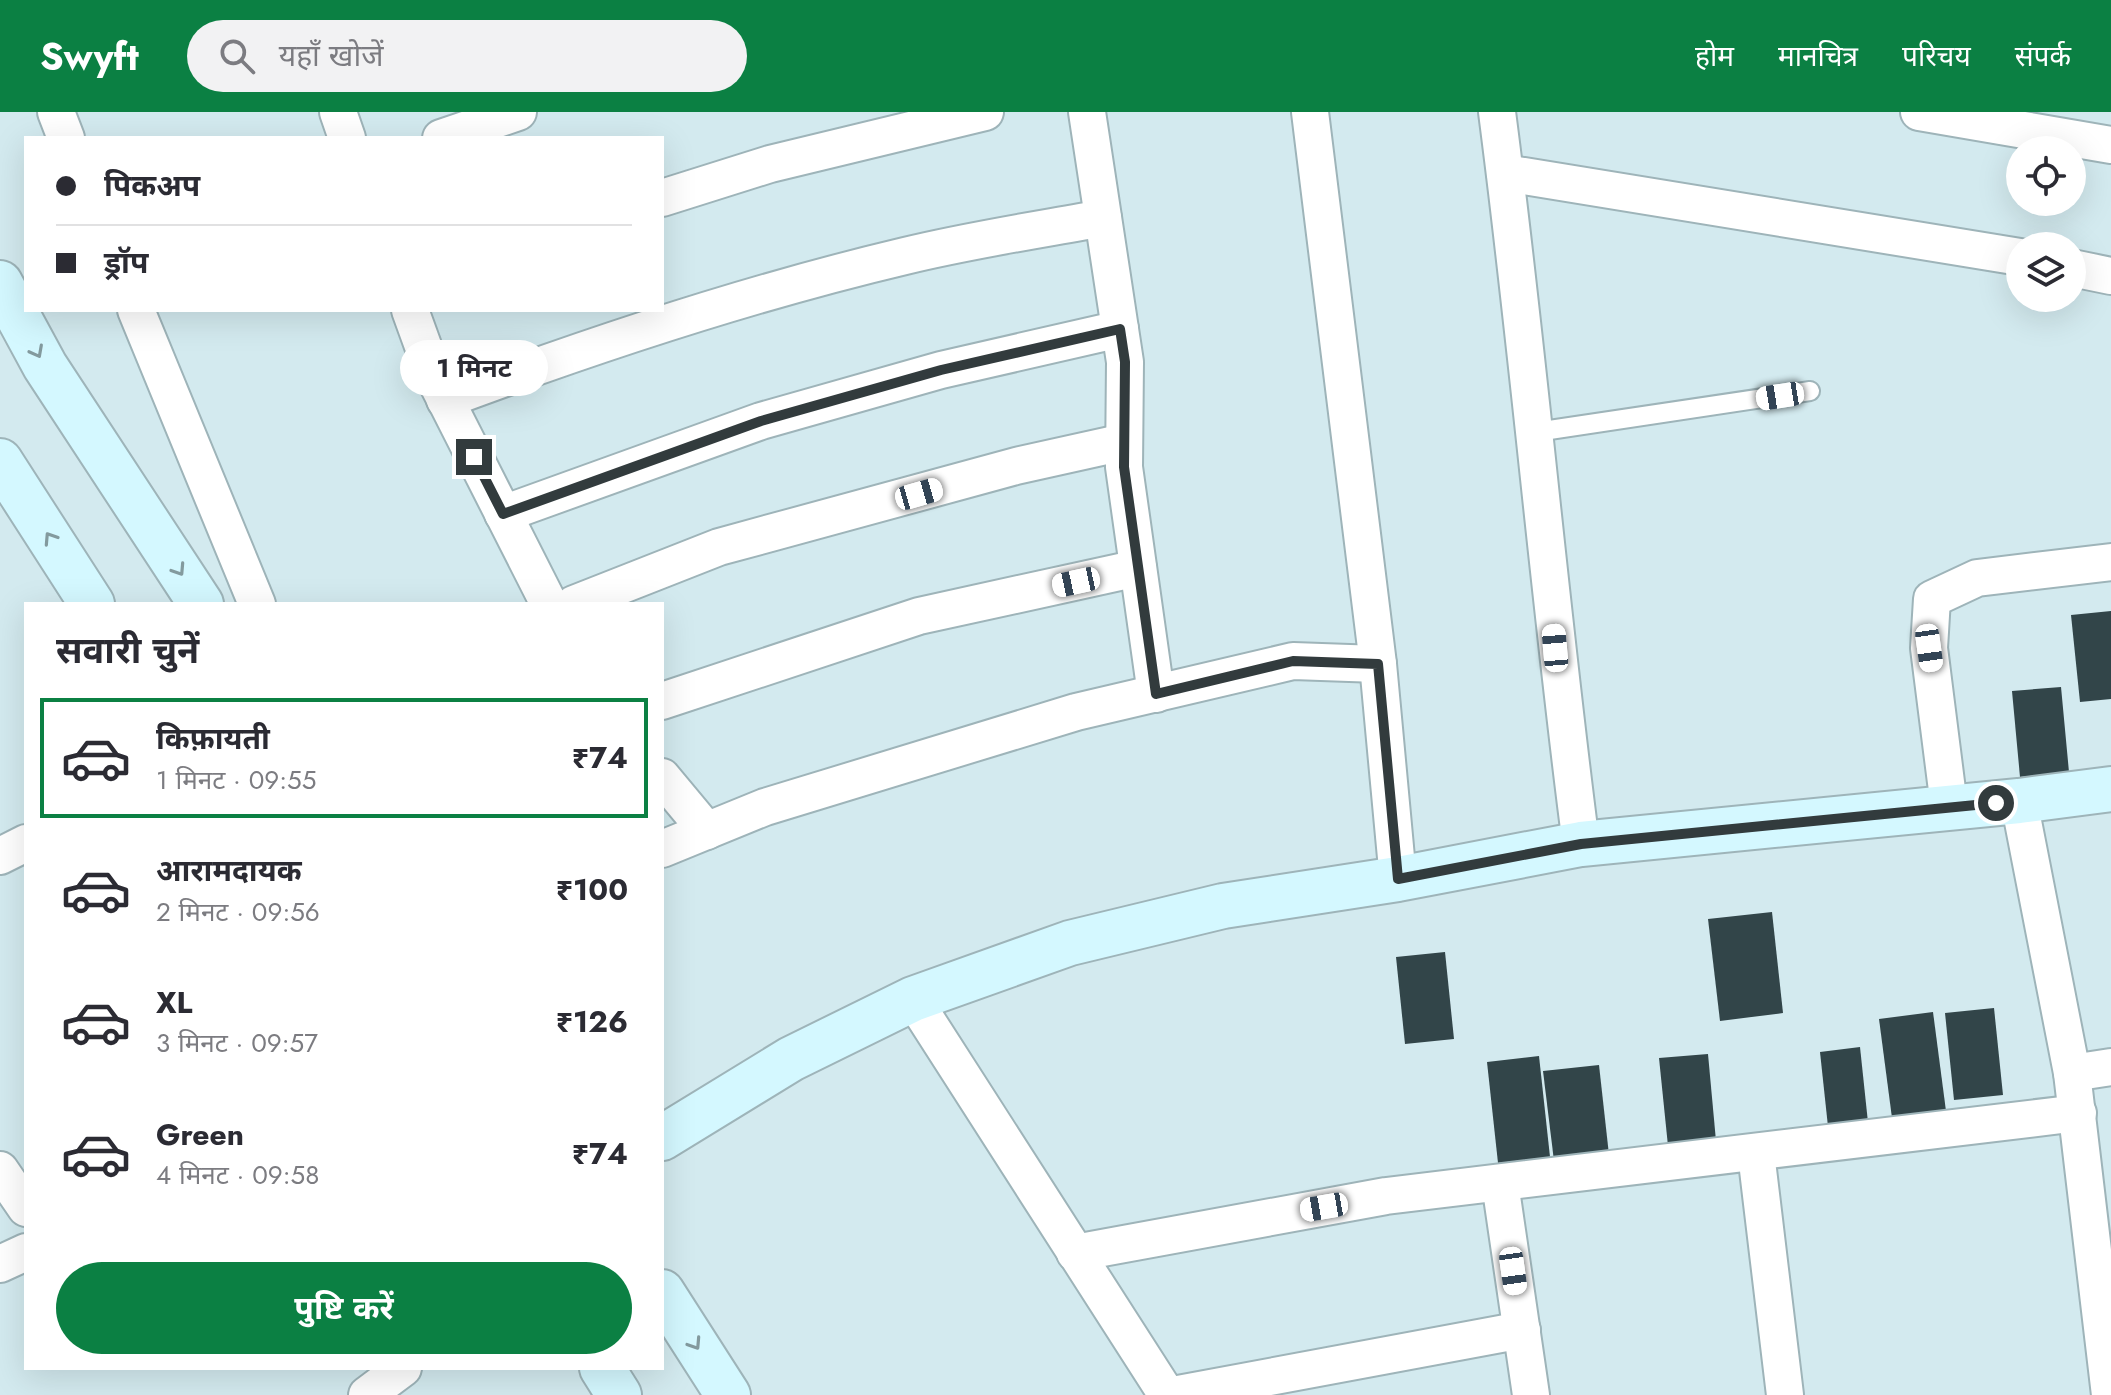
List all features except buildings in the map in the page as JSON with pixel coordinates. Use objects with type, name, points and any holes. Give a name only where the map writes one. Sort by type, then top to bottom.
[{"type":"street","points":[[56,112],[65,136]]},
{"type":"street","points":[[338,112],[346,136]]},
{"type":"street","points":[[445,136],[479,118],[518,112]]},
{"type":"street","points":[[664,197],[770,164],[985,112]]},
{"type":"street","points":[[1087,112],[1125,362],[1124,467],[1156,694]]},
{"type":"street","points":[[1310,112],[1378,664],[1398,879]]},
{"type":"street","points":[[1497,112],[1536,432],[1555,648],[1581,844]]},
{"type":"street","points":[[1919,112],[2111,145]]},
{"type":"street","points":[[1505,173],[2006,255]]},
{"type":"street","points":[[445,400],[529,369],[759,295],[907,255],[1103,218]]},
{"type":"street","points":[[2086,271],[2111,276]]},
{"type":"street","points":[[0,283],[45,366],[200,602]]},
{"type":"street","points":[[137,312],[256,602]]},
{"type":"street","points":[[411,312],[445,400],[548,602]]},
{"type":"street","points":[[503,514],[761,421],[941,370],[1120,329]]},
{"type":"street","points":[[579,602],[719,547],[1016,466],[1124,442]]},
{"type":"street","points":[[0,461],[91,602]]},
{"type":"street","points":[[1949,806],[1929,648],[1932,599],[1977,578],[2111,562]]},
{"type":"street","points":[[664,700],[919,616],[1138,568]]},
{"type":"street","points":[[664,848],[765,807],[1076,712],[1293,661],[1378,664]]},
{"type":"street","points":[[664,779],[707,831]]},
{"type":"street","points":[[664,1137],[791,1059],[913,999],[1070,943],[1223,906],[1398,879],[1581,844],[2019,801],[2111,789]]},
{"type":"street","points":[[2019,801],[2072,1073],[2110,1395]]},
{"type":"street","points":[[0,856],[24,844]]},
{"type":"street","points":[[913,999],[1167,1395]]},
{"type":"street","points":[[2072,1073],[2111,1067]]},
{"type":"street","points":[[1075,1253],[1386,1196],[2078,1113]]},
{"type":"street","points":[[1756,1153],[1785,1395]]},
{"type":"street","points":[[0,1170],[24,1205]]},
{"type":"street","points":[[1500,1183],[1531,1395]]},
{"type":"street","points":[[0,1264],[24,1253]]},
{"type":"street","points":[[664,1295],[728,1395]]},
{"type":"street","points":[[1173,1395],[1522,1330]]},
{"type":"street","points":[[367,1395],[400,1370]]},
{"type":"street","points":[[603,1370],[619,1395]]},
{"type":"lane","points":[[1536,432],[1810,391]]},
{"type":"route","points":[[474,457],[503,514],[761,421],[941,370],[1120,329],[1125,362],[1124,467],[1156,694],[1293,661],[1378,664],[1398,879],[1581,844],[1996,803]]}]
